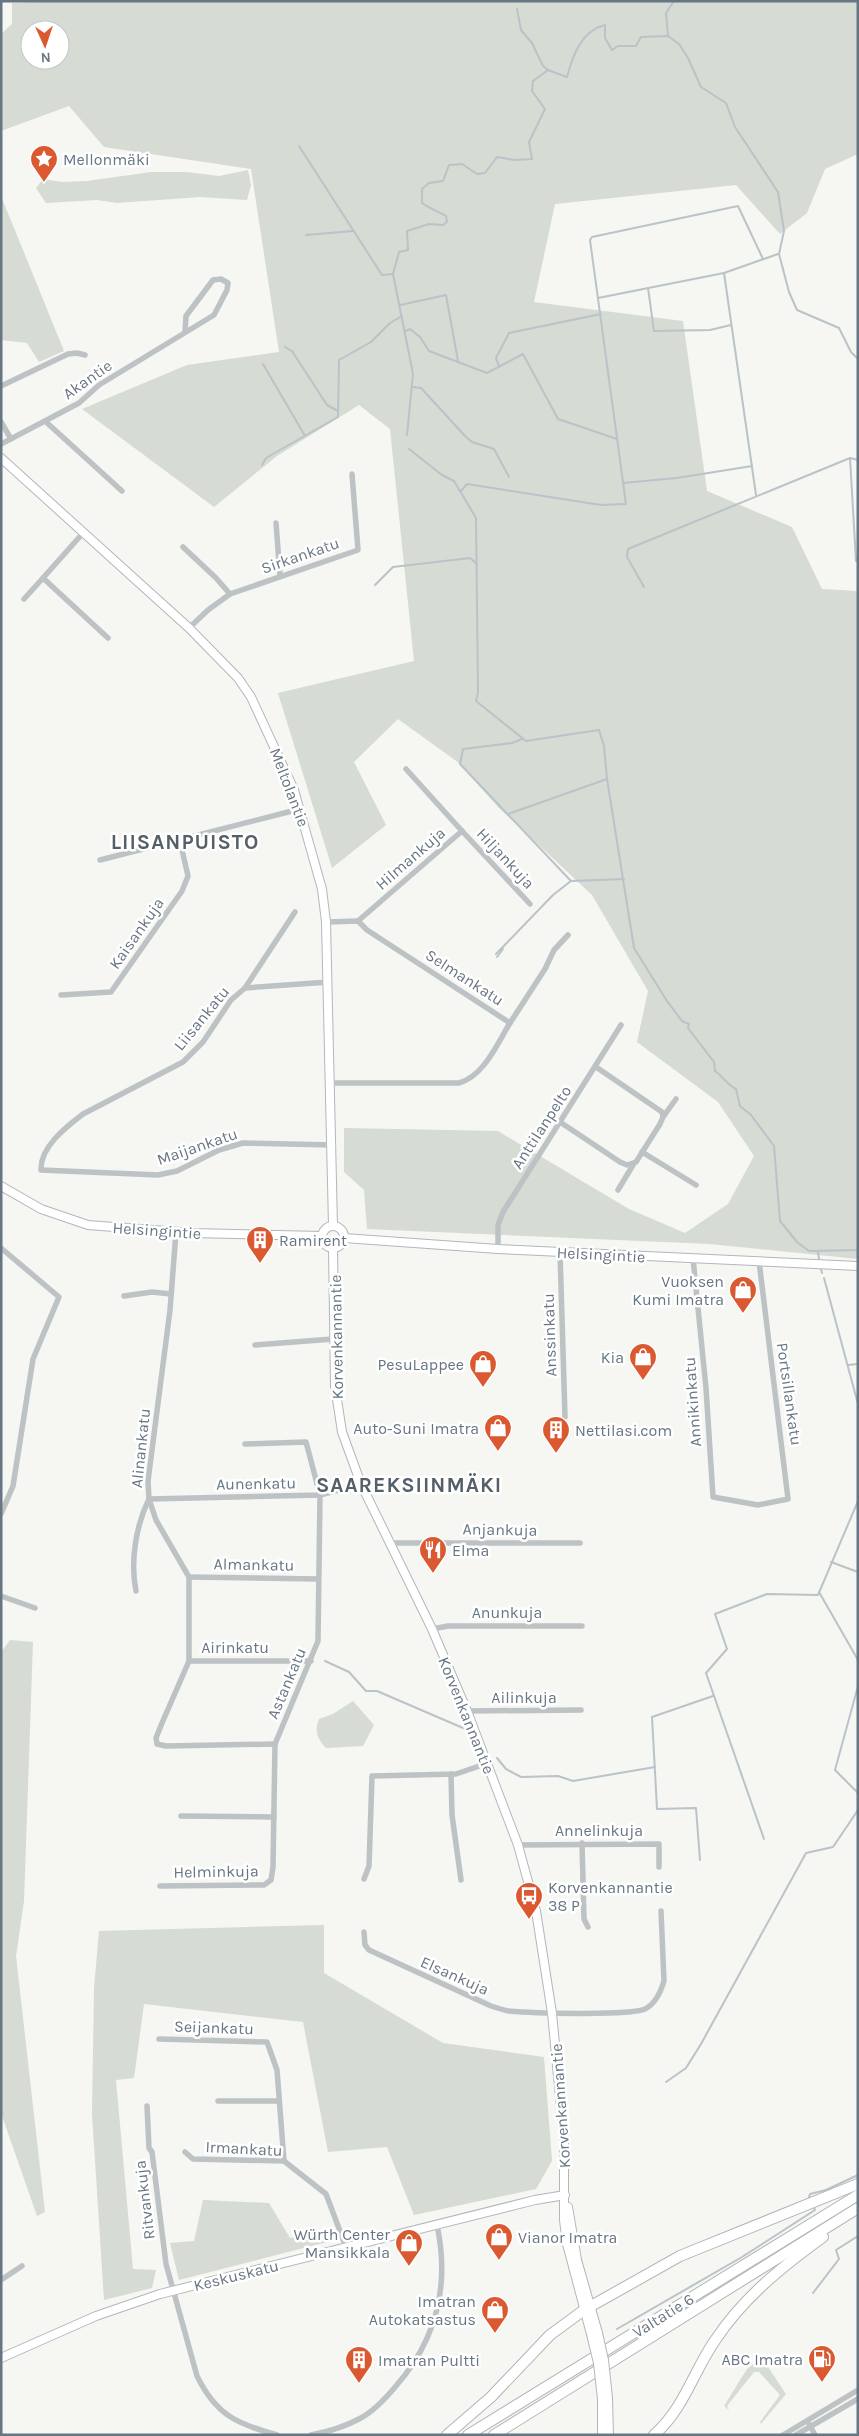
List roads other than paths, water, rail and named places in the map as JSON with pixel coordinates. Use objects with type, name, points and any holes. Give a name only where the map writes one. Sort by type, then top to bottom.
[{"type":"highway","points":[[447,2435],[491,2397],[550,2335],[587,2308],[680,2256],[858,2184]]},
{"type":"highway","name":"Valtatie 6","points":[[468,2435],[858,2195]]},
{"type":"highway","points":[[654,2435],[674,2414],[705,2355],[744,2303],[784,2266],[858,2210]]},
{"type":"highway","name":"Valtatie 6","points":[[494,2435],[858,2210]]},
{"type":"main road","name":"Meltolantie","points":[[1,458],[189,628],[238,678],[251,697],[288,776],[300,809],[322,889],[326,922],[332,1084],[334,1226]]},
{"type":"main road","name":"Helsingintie","points":[[3,1190],[41,1209],[74,1222],[88,1225],[176,1232],[322,1236]]},
{"type":"main road","points":[[334,1226],[342,1230],[344,1238],[341,1245],[334,1248],[325,1245],[322,1236],[325,1229],[334,1226]]},
{"type":"main road","name":"Helsingintie","points":[[344,1238],[560,1252],[858,1266]]},
{"type":"main road","name":"Korvenkannantie","points":[[334,1248],[333,1339],[338,1411],[347,1449],[361,1484],[432,1629],[467,1711],[518,1846],[536,1911],[552,2013],[564,2139],[565,2195],[587,2308],[595,2333],[609,2435]]},
{"type":"main road","name":"Keskuskatu","points":[[1,2358],[96,2316],[174,2291],[535,2200],[565,2195]]},
{"type":"main road","name":"Korvenkannantie","points":[[602,2435],[605,2398]]},
{"type":"street","name":"Akantie","points":[[1,444],[79,403],[99,385],[214,315],[227,290],[228,283],[221,279],[213,280],[186,316],[185,332]]},
{"type":"street","points":[[1,386],[68,354],[77,353],[85,355]]},
{"type":"street","points":[[45,421],[122,491]]},
{"type":"street","points":[[1,422],[11,439]]},
{"type":"street","name":"Sirkankatu","points":[[189,628],[208,610],[230,594],[358,550],[352,474]]},
{"type":"street","points":[[276,523],[280,576]]},
{"type":"street","points":[[24,599],[83,533]]},
{"type":"street","points":[[183,547],[230,594]]},
{"type":"street","points":[[43,578],[108,638]]},
{"type":"street","name":"Hilmankuja","points":[[358,921],[462,831],[406,769]]},
{"type":"street","points":[[100,860],[300,809]]},
{"type":"street","name":"Hiljankuja","points":[[462,831],[530,904]]},
{"type":"street","name":"Kaisankuja","points":[[62,994],[111,992],[182,891],[188,876],[180,841]]},
{"type":"street","name":"Liisankatu","points":[[41,1170],[43,1158],[50,1146],[68,1125],[83,1114],[183,1062],[203,1042],[231,1000],[244,988],[295,912]]},
{"type":"street","points":[[326,922],[358,921]]},
{"type":"street","name":"Selmankatu","points":[[332,1084],[458,1084],[470,1080],[483,1067],[510,1023],[367,930],[358,921]]},
{"type":"street","points":[[510,1023],[545,968],[554,950],[568,935]]},
{"type":"street","points":[[244,988],[329,982]]},
{"type":"street","name":"Anttilanpelto","points":[[498,1248],[500,1218],[622,1025]]},
{"type":"street","points":[[596,1067],[659,1109],[663,1117]]},
{"type":"street","points":[[618,1190],[676,1099]]},
{"type":"street","points":[[560,1122],[620,1162],[633,1165]]},
{"type":"street","name":"Maijankatu","points":[[41,1170],[158,1175],[178,1170],[219,1150],[243,1142],[333,1146]]},
{"type":"street","points":[[642,1152],[696,1185]]},
{"type":"street","name":"Alinankatu","points":[[176,1232],[171,1294],[148,1481],[150,1499],[156,1520],[189,1577]]},
{"type":"street","points":[[1,1248],[59,1297],[34,1359],[13,1486],[1,1514]]},
{"type":"street","name":"Anssinkatu","points":[[560,1252],[565,1417]]},
{"type":"street","name":"Annikinkatu","points":[[693,1258],[706,1388],[712,1497],[758,1505]]},
{"type":"street","name":"Portsillankatu","points":[[758,1505],[788,1499],[759,1261]]},
{"type":"street","points":[[124,1296],[152,1292],[171,1294]]},
{"type":"street","points":[[255,1344],[333,1339]]},
{"type":"street","name":"Astankatu","points":[[245,1444],[306,1442],[320,1495],[318,1641],[275,1744],[271,1880]]},
{"type":"street","name":"Aunenkatu","points":[[150,1499],[320,1495],[361,1484]]},
{"type":"street","points":[[136,1591],[133,1578],[140,1523],[150,1499]]},
{"type":"street","name":"Anjankuja","points":[[389,1543],[580,1543]]},
{"type":"street","points":[[189,1577],[189,1661],[156,1738],[157,1744],[166,1746],[275,1744]]},
{"type":"street","name":"Almankatu","points":[[189,1577],[318,1579]]},
{"type":"street","points":[[1,1596],[35,1608]]},
{"type":"street","name":"Anunkuja","points":[[432,1629],[448,1626],[582,1626]]},
{"type":"street","name":"Airinkatu","points":[[189,1661],[311,1661]]},
{"type":"street","name":"Ailinkuja","points":[[467,1711],[581,1710]]},
{"type":"street","points":[[364,1879],[369,1866],[372,1776],[451,1774],[488,1763]]},
{"type":"street","points":[[451,1774],[452,1816],[461,1880]]},
{"type":"street","points":[[181,1816],[274,1817]]},
{"type":"street","points":[[582,1843],[584,1919],[588,1927]]},
{"type":"street","name":"Annelinkuja","points":[[518,1846],[582,1843],[658,1844],[659,1867]]},
{"type":"street","name":"Helminkuja","points":[[160,1886],[264,1885],[271,1880]]},
{"type":"street","points":[[552,2013],[635,2012],[651,2005],[659,1994],[664,1981],[661,1911]]},
{"type":"street","name":"Elsankuja","points":[[364,1932],[364,1945],[368,1950],[491,2006],[509,2011],[552,2013]]},
{"type":"street","name":"Seijankatu","points":[[159,2039],[267,2042],[277,2070],[284,2162]]},
{"type":"street","points":[[218,2101],[278,2101]]},
{"type":"street","name":"Ritvankuja","points":[[148,2106],[150,2148],[156,2196],[161,2215],[163,2252],[197,2376],[206,2395],[218,2409],[238,2423],[277,2435]]},
{"type":"street","name":"Irmankatu","points":[[185,2152],[193,2159],[284,2162],[326,2194],[346,2247]]},
{"type":"street","points":[[311,2435],[359,2419],[386,2398],[423,2351],[434,2320],[442,2286],[442,2252],[437,2225]]},
{"type":"street","points":[[1,2280],[22,2266]]},
{"type":"street","points":[[783,2435],[858,2390]]},
{"type":"street","points":[[796,2435],[858,2399]]},
{"type":"street","points":[[806,2420],[815,2435]]},
{"type":"waterway","points":[[668,36],[666,13],[674,1]]},
{"type":"waterway","points":[[517,9],[521,30],[532,43],[543,66],[548,70],[567,77],[575,52],[584,38],[597,28],[605,25],[605,38],[612,50],[618,46],[636,46],[641,37],[668,36],[679,44],[688,58],[701,87],[726,103],[735,127],[778,192],[784,231],[779,254],[789,292],[797,310],[839,328],[851,352],[858,359]]},
{"type":"waterway","points":[[407,435],[413,374],[393,274],[399,252],[408,250],[407,231],[429,224],[443,225],[447,222],[446,216],[422,203],[422,189],[429,183],[443,181],[449,165],[462,164],[477,174],[485,173],[497,157],[514,160],[532,159],[529,142],[545,109],[532,91],[533,81],[548,70]]},
{"type":"waterway","points":[[299,146],[382,275],[393,274]]},
{"type":"waterway","points":[[461,491],[467,484],[601,505],[626,504],[590,240],[592,237],[738,206],[763,259]]},
{"type":"waterway","points":[[306,235],[353,231]]},
{"type":"waterway","points":[[598,298],[724,273],[778,254]]},
{"type":"waterway","points":[[724,273],[756,495]]},
{"type":"waterway","points":[[648,288],[654,331],[710,330],[731,325]]},
{"type":"waterway","points":[[400,305],[446,295],[458,361]]},
{"type":"waterway","points":[[499,366],[496,358],[509,333],[601,314]]},
{"type":"waterway","points":[[262,465],[266,458],[338,417],[339,360],[371,342],[390,323],[402,316]]},
{"type":"waterway","points":[[405,331],[410,329],[420,337],[429,351],[487,373],[523,354],[558,419],[617,439]]},
{"type":"waterway","points":[[285,347],[292,351],[327,405],[338,411]]},
{"type":"waterway","points":[[263,364],[305,436]]},
{"type":"waterway","points":[[413,387],[421,388],[472,442],[494,449],[509,477]]},
{"type":"waterway","points":[[409,449],[442,475],[454,481],[476,518],[478,692],[476,701],[526,741],[599,730],[604,746],[607,779],[634,948],[667,1001],[682,1021],[689,1024],[688,1028],[714,1062],[715,1071],[736,1089],[740,1106],[751,1115],[774,1146],[780,1221],[797,1242],[809,1251],[858,1250]]},
{"type":"waterway","points":[[850,458],[856,561],[858,561]]},
{"type":"waterway","points":[[644,587],[627,557],[628,549],[850,458],[858,460]]},
{"type":"waterway","points":[[623,483],[677,478],[752,466]]},
{"type":"waterway","points":[[375,585],[393,567],[470,558],[477,564]]},
{"type":"waterway","points":[[522,739],[512,743],[463,749],[460,764],[571,881]]},
{"type":"waterway","points":[[508,814],[607,779]]},
{"type":"waterway","points":[[496,954],[553,895],[571,881],[624,879]]},
{"type":"waterway","points":[[497,957],[503,949]]},
{"type":"waterway","points":[[818,1252],[819,1259]]},
{"type":"waterway","points":[[821,1269],[822,1273]]},
{"type":"waterway","points":[[824,1278],[858,1404]]},
{"type":"waterway","points":[[848,1365],[858,1364]]},
{"type":"waterway","points":[[764,1839],[706,1673],[727,1649],[715,1614],[767,1594],[818,1595],[858,1501]]},
{"type":"waterway","points":[[831,1562],[858,1572]]},
{"type":"waterway","points":[[819,1592],[858,1660]]},
{"type":"waterway","points":[[325,1661],[349,1672],[366,1691],[377,1691],[470,1731]]},
{"type":"waterway","points":[[858,1686],[835,1770],[858,1793]]},
{"type":"waterway","points":[[700,1860],[696,1808],[657,1809],[652,1717],[713,1696]]},
{"type":"waterway","points":[[497,1758],[506,1769],[521,1777],[558,1776],[573,1781],[655,1767]]},
{"type":"waterway","points":[[666,2082],[686,2068],[701,2044],[806,1853],[833,1847],[858,1810]]},
{"type":"waterway","points":[[808,2201],[810,2194],[826,2190],[858,2175]]},
{"type":"waterway","points":[[617,2329],[742,2257],[815,2210],[814,2208]]},
{"type":"waterway","points":[[813,2293],[839,2259],[836,2250],[858,2236]]},
{"type":"place","name":"Mellonmäki","points":[[44,183]]},
{"type":"place","name":"Ramirent","points":[[260,1264]]},
{"type":"place","name":"Vuoksen Kumi Imatra","points":[[743,1314]]},
{"type":"place","name":"Kia","points":[[643,1381]]},
{"type":"place","name":"PesuLappee","points":[[483,1388]]},
{"type":"place","name":"Auto-Suni Imatra","points":[[498,1452]]},
{"type":"place","name":"Nettilasi.com","points":[[556,1454]]},
{"type":"place","name":"Elma","points":[[433,1574]]},
{"type":"place","name":"Korvenkannantie 38 P","points":[[529,1920]]},
{"type":"place","name":"Vianor Imatra","points":[[499,2261]]},
{"type":"place","name":"Würth Center Mansikkala","points":[[409,2267]]},
{"type":"place","name":"Imatran Autokatsastus","points":[[495,2334]]},
{"type":"place","name":"ABC Imatra","points":[[822,2383]]},
{"type":"place","name":"Imatran Pultti","points":[[359,2384]]},
{"type":"district","name":"LIISANPUISTO","points":[[185,842]]},
{"type":"district","name":"SAAREKSIINMÄKI","points":[[409,1485]]}]
